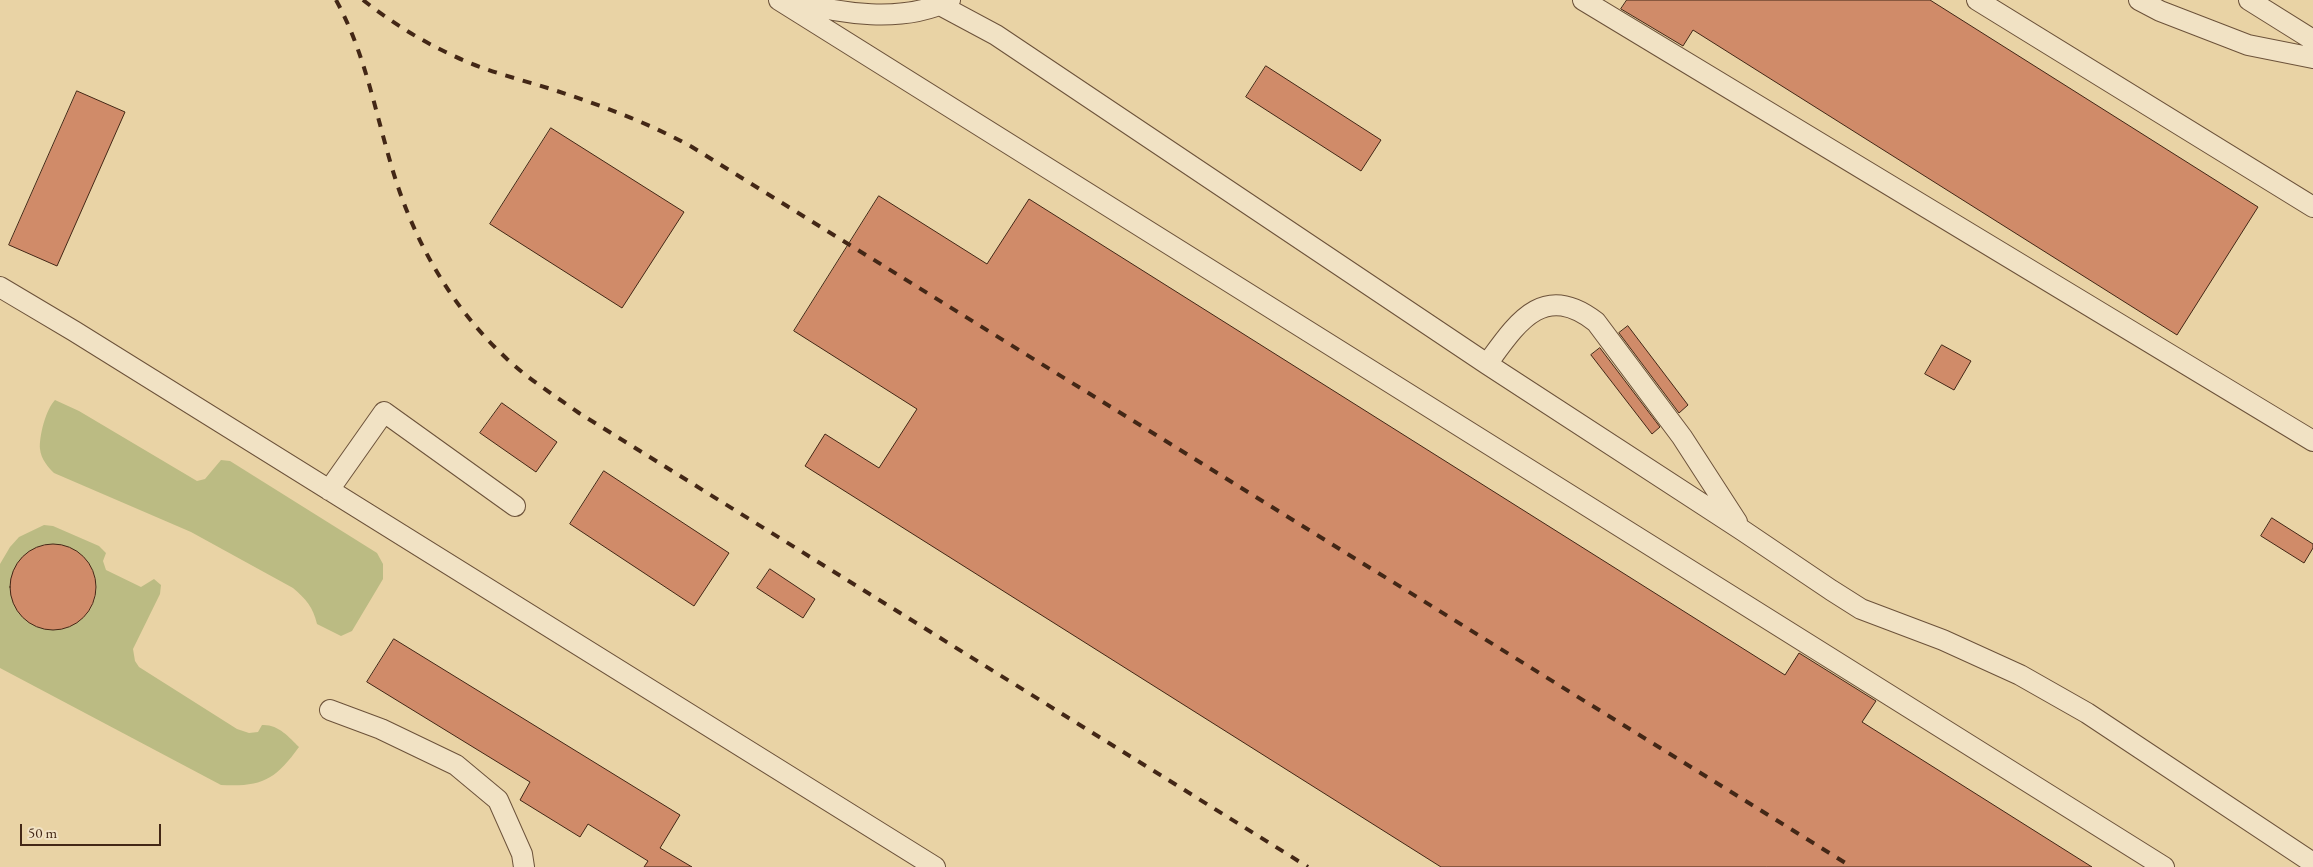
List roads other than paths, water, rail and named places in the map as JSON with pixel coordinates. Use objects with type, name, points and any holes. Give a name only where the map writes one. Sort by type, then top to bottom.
[{"type":"lane","points":[[779,0],[2164,867]]},
{"type":"lane","points":[[791,0],[842,11],[874,13],[897,13],[945,2],[1487,364],[1862,609],[1988,659],[2020,675],[2087,713],[2313,863]]},
{"type":"lane","points":[[1583,0],[1604,6],[2313,441]]},
{"type":"lane","points":[[1977,0],[2313,207]]},
{"type":"lane","points":[[2139,0],[2160,11],[2248,45],[2313,58]]},
{"type":"lane","points":[[2249,0],[2313,40]]},
{"type":"lane","points":[[0,288],[74,330],[935,867]]},
{"type":"lane","points":[[1487,364],[1516,324],[1543,306],[1560,306],[1588,315],[1596,322],[1682,437],[1742,530]]},
{"type":"lane","points":[[329,490],[384,412],[515,506]]},
{"type":"lane","points":[[330,710],[381,729],[456,765],[498,800],[522,854],[524,867]]},
{"type":"railway","points":[[336,0],[354,39],[399,189],[421,242],[434,268],[467,315],[514,366],[579,413],[1308,867]]},
{"type":"railway","points":[[363,0],[418,37],[466,61],[605,108],[641,122],[692,147],[1852,867]]}]
